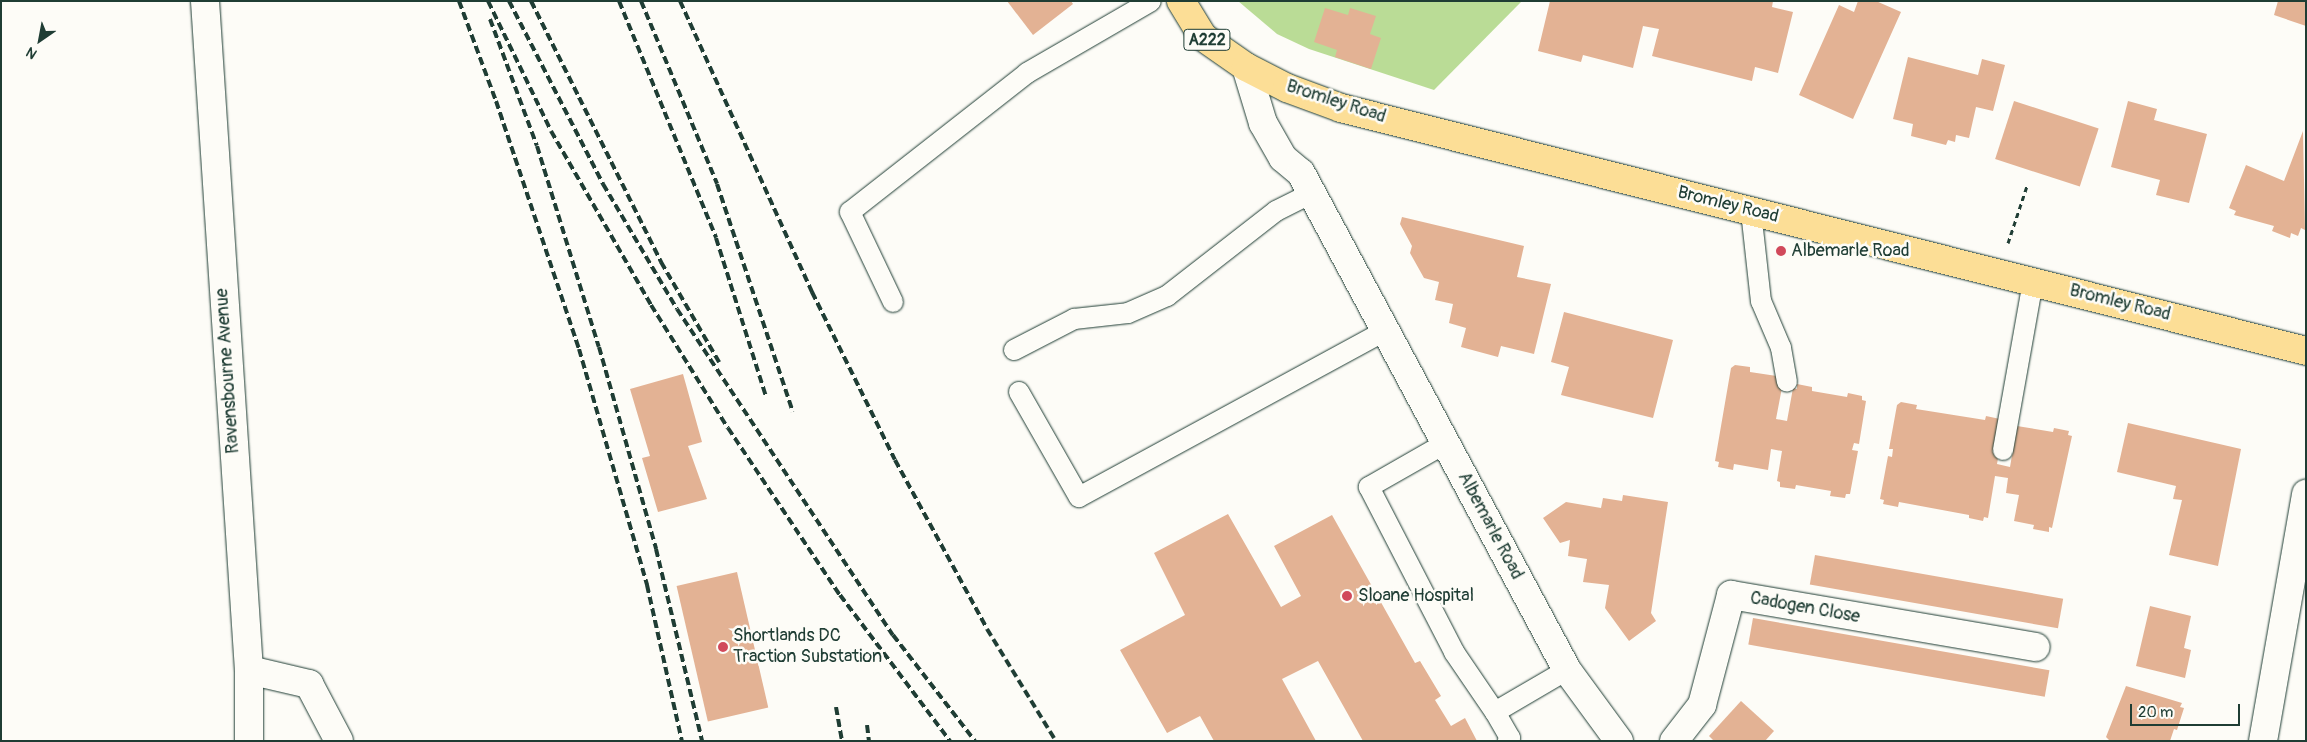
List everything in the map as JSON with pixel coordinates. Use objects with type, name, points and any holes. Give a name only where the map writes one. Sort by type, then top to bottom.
[{"type":"main road","name":"Bromley Road","points":[[1181,1],[1203,36],[1246,67],[1286,88],[1341,108],[2306,351]]},
{"type":"street","name":"Ravensbourne Avenue","points":[[205,1],[249,670],[249,741]]},
{"type":"street","name":"Albemarle Road","points":[[1246,67],[1263,123],[1283,158],[1307,183],[1388,329],[1446,443],[1567,670],[1619,741]]},
{"type":"street","points":[[2263,741],[2306,494]]},
{"type":"street","name":"Cadogen Close","points":[[1674,741],[1702,705],[1731,595],[2036,647]]},
{"type":"street","points":[[249,670],[309,684],[339,741]]},
{"type":"lane","points":[[893,302],[850,212],[1027,74],[1151,1]]},
{"type":"lane","points":[[1014,350],[1074,319],[1128,313],[1167,296],[1276,211],[1307,183]]},
{"type":"lane","points":[[1751,210],[1761,301],[1781,348],[1787,381]]},
{"type":"lane","points":[[2003,450],[2033,281]]},
{"type":"lane","points":[[1019,392],[1079,497],[1388,329]]},
{"type":"lane","points":[[1446,443],[1369,487],[1454,652],[1495,712],[1510,738],[1508,741]]},
{"type":"lane","points":[[1495,712],[1567,670]]},
{"type":"path","points":[[1998,272],[2027,186]]},
{"type":"green space","points":[[1238,1],[1522,1],[1434,90],[1309,49],[1277,34]]},
{"type":"building","points":[[1007,1],[1071,1],[1073,4],[1033,35]]},
{"type":"building","points":[[1550,1],[1773,1],[1772,7],[1793,12],[1778,73],[1755,67],[1752,81],[1652,56],[1659,29],[1643,26],[1633,68],[1583,55],[1581,62],[1538,51]]},
{"type":"building","points":[[1858,1],[1876,1],[1901,12],[1853,119],[1799,95],[1839,5],[1854,12]]},
{"type":"building","points":[[2278,1],[2306,1],[2306,26],[2274,15]]},
{"type":"building","points":[[1325,8],[1348,15],[1350,8],[1376,16],[1370,34],[1381,38],[1371,69],[1335,57],[1337,50],[1314,42]]},
{"type":"building","points":[[1908,57],[1978,75],[1982,59],[2005,65],[1993,111],[1976,107],[1969,138],[1956,135],[1955,142],[1948,140],[1946,145],[1911,136],[1913,124],[1893,119]]},
{"type":"building","points":[[2014,101],[2099,129],[2080,187],[1995,159]]},
{"type":"building","points":[[2128,101],[2157,109],[2154,120],[2207,134],[2189,203],[2156,195],[2160,180],[2111,167]]},
{"type":"building","points":[[2303,131],[2305,230],[2301,228],[2298,236],[2291,233],[2290,238],[2272,231],[2274,226],[2234,215],[2236,211],[2229,208],[2246,165],[2284,181]]},
{"type":"building","points":[[1402,217],[1524,246],[1517,277],[1551,284],[1534,354],[1501,346],[1498,357],[1461,347],[1466,328],[1449,323],[1453,304],[1435,300],[1439,282],[1424,278],[1410,253],[1412,246],[1400,224]]},
{"type":"building","points":[[1564,312],[1673,340],[1653,418],[1561,395],[1569,367],[1551,362]]},
{"type":"building","points":[[1735,365],[1750,367],[1750,372],[1784,377],[1776,419],[1787,421],[1793,388],[1797,389],[1797,384],[1812,387],[1812,391],[1847,397],[1848,393],[1862,396],[1862,400],[1866,401],[1859,444],[1854,443],[1852,450],[1858,451],[1850,494],[1846,494],[1845,498],[1830,496],[1831,491],[1796,485],[1795,489],[1780,487],[1780,482],[1777,481],[1782,451],[1771,449],[1768,470],[1734,464],[1733,470],[1718,467],[1719,462],[1715,461],[1731,368]]},
{"type":"building","points":[[683,374],[702,442],[688,446],[707,499],[658,512],[642,458],[650,456],[630,389]]},
{"type":"building","points":[[1901,402],[1917,405],[1916,409],[1985,420],[1986,416],[2000,419],[2004,424],[1997,464],[2010,467],[2017,426],[2053,432],[2054,428],[2069,431],[2068,435],[2072,436],[2052,528],[2049,527],[2049,532],[2033,529],[2034,525],[2014,521],[2019,495],[2006,493],[2008,478],[1995,476],[1988,518],[1984,517],[1983,521],[1969,518],[1969,515],[1899,502],[1898,507],[1883,504],[1884,500],[1880,499],[1888,456],[1892,457],[1893,449],[1889,449],[1897,405]]},
{"type":"building","points":[[2128,423],[2241,449],[2218,566],[2169,555],[2182,500],[2173,499],[2176,486],[2117,472]]},
{"type":"building","points":[[1623,495],[1668,502],[1651,613],[1656,621],[1629,641],[1605,608],[1609,585],[1583,582],[1587,559],[1568,556],[1570,540],[1560,543],[1543,518],[1566,502],[1601,508],[1603,498],[1622,501]]},
{"type":"building","points":[[1228,514],[1281,607],[1301,596],[1274,546],[1332,515],[1415,663],[1420,661],[1441,696],[1435,700],[1451,726],[1465,718],[1477,741],[1363,741],[1318,661],[1282,679],[1316,741],[1214,741],[1200,716],[1167,733],[1120,650],[1185,615],[1154,553]]},
{"type":"building","points":[[1815,555],[2063,599],[2058,628],[1810,585]]},
{"type":"building","name":"Shortlands DC Traction Substation","points":[[737,572],[768,707],[708,721],[677,586]]},
{"type":"building","points":[[2150,606],[2191,616],[2184,648],[2191,650],[2185,678],[2136,666]]},
{"type":"building","points":[[1753,618],[2049,670],[2045,697],[1748,645]]},
{"type":"building","points":[[2126,686],[2182,703],[2180,707],[2184,708],[2177,730],[2174,729],[2170,741],[2110,741],[2106,737]]},
{"type":"building","points":[[1741,701],[1774,731],[1765,741],[1714,741],[1709,736]]},
{"type":"railway","points":[[459,1],[496,101],[579,349],[647,585],[682,741]]},
{"type":"railway","points":[[488,1],[551,131],[651,305],[728,428],[840,595],[950,741]]},
{"type":"railway","points":[[509,1],[603,184],[677,309],[893,635],[975,741]]},
{"type":"railway","points":[[531,1],[661,262],[719,362]]},
{"type":"railway","points":[[619,1],[716,238],[766,397]]},
{"type":"railway","points":[[641,1],[717,184],[793,412]]},
{"type":"railway","points":[[680,1],[812,292],[895,460],[987,629],[1056,741]]},
{"type":"railway","points":[[490,19],[537,146],[599,347],[656,549],[702,741]]},
{"type":"railway","points":[[836,707],[842,741]]},
{"type":"railway","points":[[867,725],[869,741]]},
{"type":"place","name":"Albemarle Road","points":[[1781,251]]},
{"type":"place","name":"Sloane Hospital","points":[[1347,596]]},
{"type":"place","name":"Shortlands DC Traction Substation","points":[[723,647]]}]
